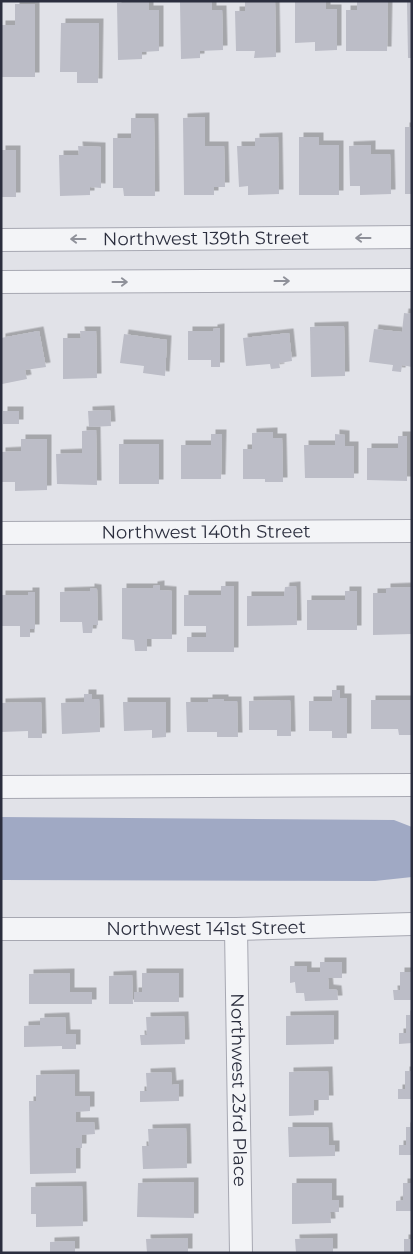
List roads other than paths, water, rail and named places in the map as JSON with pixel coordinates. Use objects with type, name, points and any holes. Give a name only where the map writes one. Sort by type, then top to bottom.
[{"type":"street","name":"Northwest 139th Street","points":[[1,240],[412,237]]},
{"type":"street","points":[[1,282],[412,280]]},
{"type":"street","name":"Northwest 140th Street","points":[[1,533],[412,531]]},
{"type":"street","points":[[1,787],[412,785]]},
{"type":"street","name":"Northwest 141st Street","points":[[1,929],[236,929],[412,924]]},
{"type":"street","name":"Northwest 23rd Place","points":[[236,929],[241,1253]]},
{"type":"water","points":[[1,817],[394,820],[412,827],[412,877],[375,881],[1,880]]}]
